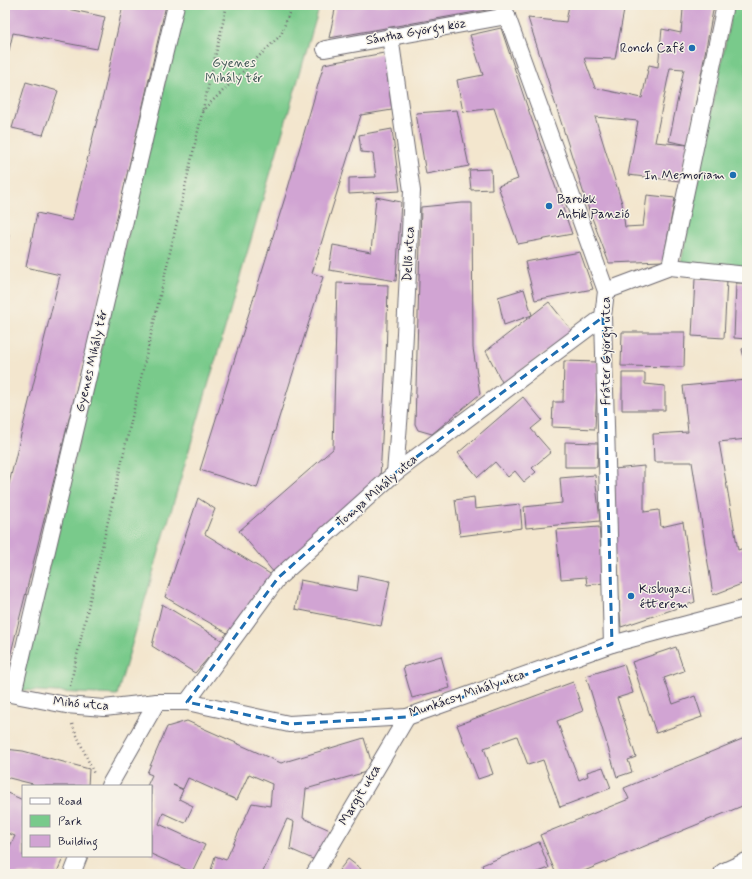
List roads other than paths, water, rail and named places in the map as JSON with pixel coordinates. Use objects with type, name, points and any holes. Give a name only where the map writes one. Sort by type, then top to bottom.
[{"type":"street","name":"Gyenes Mihály tér","points":[[9,694],[176,5]]},
{"type":"street","points":[[670,267],[725,5]]},
{"type":"street","name":"Sántha György köz","points":[[325,49],[505,11]]},
{"type":"street","name":"Fráter György utca","points":[[505,11],[606,291],[603,318],[612,644]]},
{"type":"street","name":"Dellő utca","points":[[390,36],[412,191],[403,374],[395,472]]},
{"type":"street","points":[[606,291],[670,267],[747,275]]},
{"type":"street","name":"Tompa Mihály utca","points":[[187,702],[278,578],[395,472],[603,318]]},
{"type":"street","name":"Munkácsy Mihály utca","points":[[157,702],[187,702],[289,724],[407,717],[612,644],[747,608]]},
{"type":"street","name":"Mihó utca","points":[[9,694],[66,705],[104,708],[157,702]]},
{"type":"street","points":[[103,783],[157,702]]},
{"type":"street","name":"Margit utca","points":[[314,874],[407,717]]},
{"type":"street","points":[[72,874],[79,857]]},
{"type":"place","name":"Ronch Café","points":[[692,48]]},
{"type":"place","name":"In Memoriam","points":[[733,175]]},
{"type":"place","name":"Barokk Antik Panzió","points":[[549,206]]},
{"type":"place","name":"Kisbugaci étterem","points":[[631,596]]}]
